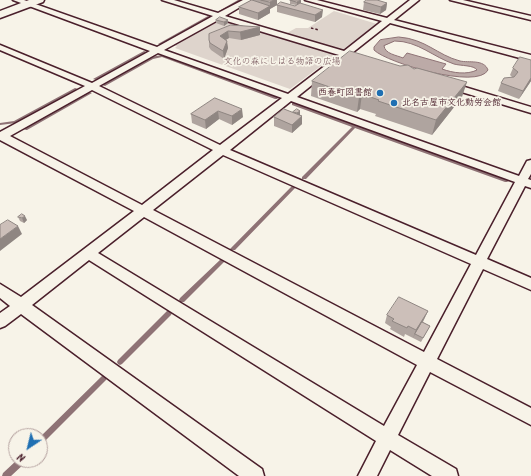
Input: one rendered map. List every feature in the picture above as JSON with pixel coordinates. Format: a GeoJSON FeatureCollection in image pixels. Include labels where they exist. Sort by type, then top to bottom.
{"type":"FeatureCollection","features":[{"type":"Feature","properties":{"kind":"street"},"geometry":{"type":"LineString","coordinates":[[17,0],[34,2],[157,50],[288,98],[526,182]]}},
{"type":"Feature","properties":{"kind":"street"},"geometry":{"type":"LineString","coordinates":[[166,0],[360,58]]}},
{"type":"Feature","properties":{"kind":"street"},"geometry":{"type":"LineString","coordinates":[[1,136],[248,0]]}},
{"type":"Feature","properties":{"kind":"street"},"geometry":{"type":"LineString","coordinates":[[309,0],[531,58]]}},
{"type":"Feature","properties":{"kind":"street"},"geometry":{"type":"LineString","coordinates":[[0,322],[415,0]]}},
{"type":"Feature","properties":{"kind":"street"},"geometry":{"type":"LineString","coordinates":[[454,0],[531,18]]}},
{"type":"Feature","properties":{"kind":"street"},"geometry":{"type":"LineString","coordinates":[[0,15],[34,2]]}},
{"type":"Feature","properties":{"kind":"street"},"geometry":{"type":"LineString","coordinates":[[0,46],[92,86],[221,150],[531,284]]}},
{"type":"Feature","properties":{"kind":"street"},"geometry":{"type":"LineString","coordinates":[[441,82],[531,110]]}},
{"type":"Feature","properties":{"kind":"street"},"geometry":{"type":"LineString","coordinates":[[1,136],[531,417]]}},
{"type":"Feature","properties":{"kind":"street"},"geometry":{"type":"LineString","coordinates":[[367,476],[480,262],[526,182],[531,163]]}},
{"type":"Feature","properties":{"kind":"street"},"geometry":{"type":"LineString","coordinates":[[88,253],[449,476]]}},
{"type":"Feature","properties":{"kind":"street"},"geometry":{"type":"LineString","coordinates":[[0,290],[255,476]]}},
{"type":"Feature","properties":{"kind":"path"},"geometry":{"type":"LineString","coordinates":[[311,28],[319,30]]}},
{"type":"Feature","properties":{"kind":"green space","name":"文化の森にしはる物語の広場"},"geometry":{"type":"Polygon","coordinates":[[[334,11],[377,24],[290,89],[175,48],[177,46],[173,45],[218,20],[223,20],[290,40],[296,36],[287,33],[296,28],[308,28],[334,11]]]}},
{"type":"Feature","properties":{"kind":"shaded area"},"geometry":{"type":"Polygon","coordinates":[[[399,37],[408,38],[460,61],[483,64],[488,70],[481,75],[468,77],[451,76],[413,67],[382,55],[374,50],[374,47],[380,40],[399,37]],[[395,41],[384,46],[386,51],[389,53],[403,58],[407,53],[446,64],[442,69],[451,72],[464,73],[477,70],[470,66],[454,64],[446,61],[418,46],[395,41]]]}},
{"type":"Feature","properties":{"kind":"building"},"geometry":{"type":"Polygon","coordinates":[[[252,0],[270,6],[258,13],[239,7],[252,0]]]}},
{"type":"Feature","properties":{"kind":"building"},"geometry":{"type":"Polygon","coordinates":[[[261,0],[274,0],[270,2],[261,0]]]}},
{"type":"Feature","properties":{"kind":"building"},"geometry":{"type":"Polygon","coordinates":[[[290,0],[301,0],[297,2],[290,0]]]}},
{"type":"Feature","properties":{"kind":"building"},"geometry":{"type":"Polygon","coordinates":[[[367,0],[377,0],[387,3],[381,7],[364,2],[367,0]]]}},
{"type":"Feature","properties":{"kind":"building"},"geometry":{"type":"Polygon","coordinates":[[[281,2],[295,6],[300,3],[323,10],[315,15],[277,5],[281,2]]]}},
{"type":"Feature","properties":{"kind":"building"},"geometry":{"type":"Polygon","coordinates":[[[220,17],[228,20],[224,22],[216,20],[220,17]]]}},
{"type":"Feature","properties":{"kind":"building"},"geometry":{"type":"Polygon","coordinates":[[[231,25],[260,27],[240,32],[228,31],[220,36],[227,41],[223,51],[210,43],[209,34],[231,25]]]}},
{"type":"Feature","properties":{"kind":"building"},"geometry":{"type":"Polygon","coordinates":[[[350,51],[400,66],[408,65],[414,69],[417,68],[467,82],[436,120],[378,101],[379,100],[362,94],[359,97],[312,81],[350,51]]]}},
{"type":"Feature","properties":{"kind":"building"},"geometry":{"type":"Polygon","coordinates":[[[520,57],[531,60],[531,78],[523,91],[501,83],[504,78],[514,77],[518,72],[513,68],[520,57]]]}},
{"type":"Feature","properties":{"kind":"building"},"geometry":{"type":"Polygon","coordinates":[[[215,98],[242,109],[232,116],[218,111],[205,120],[191,114],[215,98]]]}},
{"type":"Feature","properties":{"kind":"building"},"geometry":{"type":"Polygon","coordinates":[[[284,109],[302,116],[292,125],[274,117],[284,109]]]}},
{"type":"Feature","properties":{"kind":"building"},"geometry":{"type":"Polygon","coordinates":[[[297,109],[300,111],[297,113],[293,112],[297,109]]]}},
{"type":"Feature","properties":{"kind":"building"},"geometry":{"type":"Polygon","coordinates":[[[22,214],[25,216],[22,218],[18,217],[22,214]]]}},
{"type":"Feature","properties":{"kind":"building"},"geometry":{"type":"Polygon","coordinates":[[[8,220],[18,226],[0,239],[0,225],[8,220]]]}},
{"type":"Feature","properties":{"kind":"building"},"geometry":{"type":"Polygon","coordinates":[[[399,297],[428,311],[416,330],[408,326],[407,328],[392,321],[394,319],[387,315],[399,297]]]}},
{"type":"Feature","properties":{"kind":"building"},"geometry":{"type":"Polygon","coordinates":[[[422,322],[430,326],[423,338],[415,334],[422,322]]]}},
{"type":"Feature","properties":{"kind":"waterway"},"geometry":{"type":"LineString","coordinates":[[220,11],[240,0]]}},
{"type":"Feature","properties":{"kind":"waterway"},"geometry":{"type":"LineString","coordinates":[[160,44],[209,17]]}},
{"type":"Feature","properties":{"kind":"waterway"},"geometry":{"type":"LineString","coordinates":[[95,79],[145,52]]}},
{"type":"Feature","properties":{"kind":"waterway"},"geometry":{"type":"LineString","coordinates":[[104,85],[152,58],[162,56],[276,98]]}},
{"type":"Feature","properties":{"kind":"waterway"},"geometry":{"type":"LineString","coordinates":[[0,124],[15,122],[76,89]]}},
{"type":"Feature","properties":{"kind":"waterway"},"geometry":{"type":"LineString","coordinates":[[26,129],[90,93]]}},
{"type":"Feature","properties":{"kind":"waterway"},"geometry":{"type":"LineString","coordinates":[[293,104],[355,126]]}},
{"type":"Feature","properties":{"kind":"waterway"},"geometry":{"type":"LineString","coordinates":[[304,178],[355,126]]}},
{"type":"Feature","properties":{"kind":"waterway"},"geometry":{"type":"LineString","coordinates":[[355,126],[507,181]]}},
{"type":"Feature","properties":{"kind":"waterway"},"geometry":{"type":"LineString","coordinates":[[233,249],[294,187]]}},
{"type":"Feature","properties":{"kind":"waterway"},"geometry":{"type":"LineString","coordinates":[[182,300],[223,260]]}},
{"type":"Feature","properties":{"kind":"waterway"},"geometry":{"type":"LineString","coordinates":[[120,362],[169,313]]}},
{"type":"Feature","properties":{"kind":"waterway"},"geometry":{"type":"LineString","coordinates":[[48,434],[104,378]]}},
{"type":"Feature","properties":{"kind":"waterway"},"geometry":{"type":"LineString","coordinates":[[6,476],[14,468]]}},
{"type":"Feature","properties":{"kind":"place","name":"西春町図書館"},"geometry":{"type":"Point","coordinates":[380,93]}},
{"type":"Feature","properties":{"kind":"place","name":"北名古屋市文化勤労会館"},"geometry":{"type":"Point","coordinates":[394,103]}}]}
